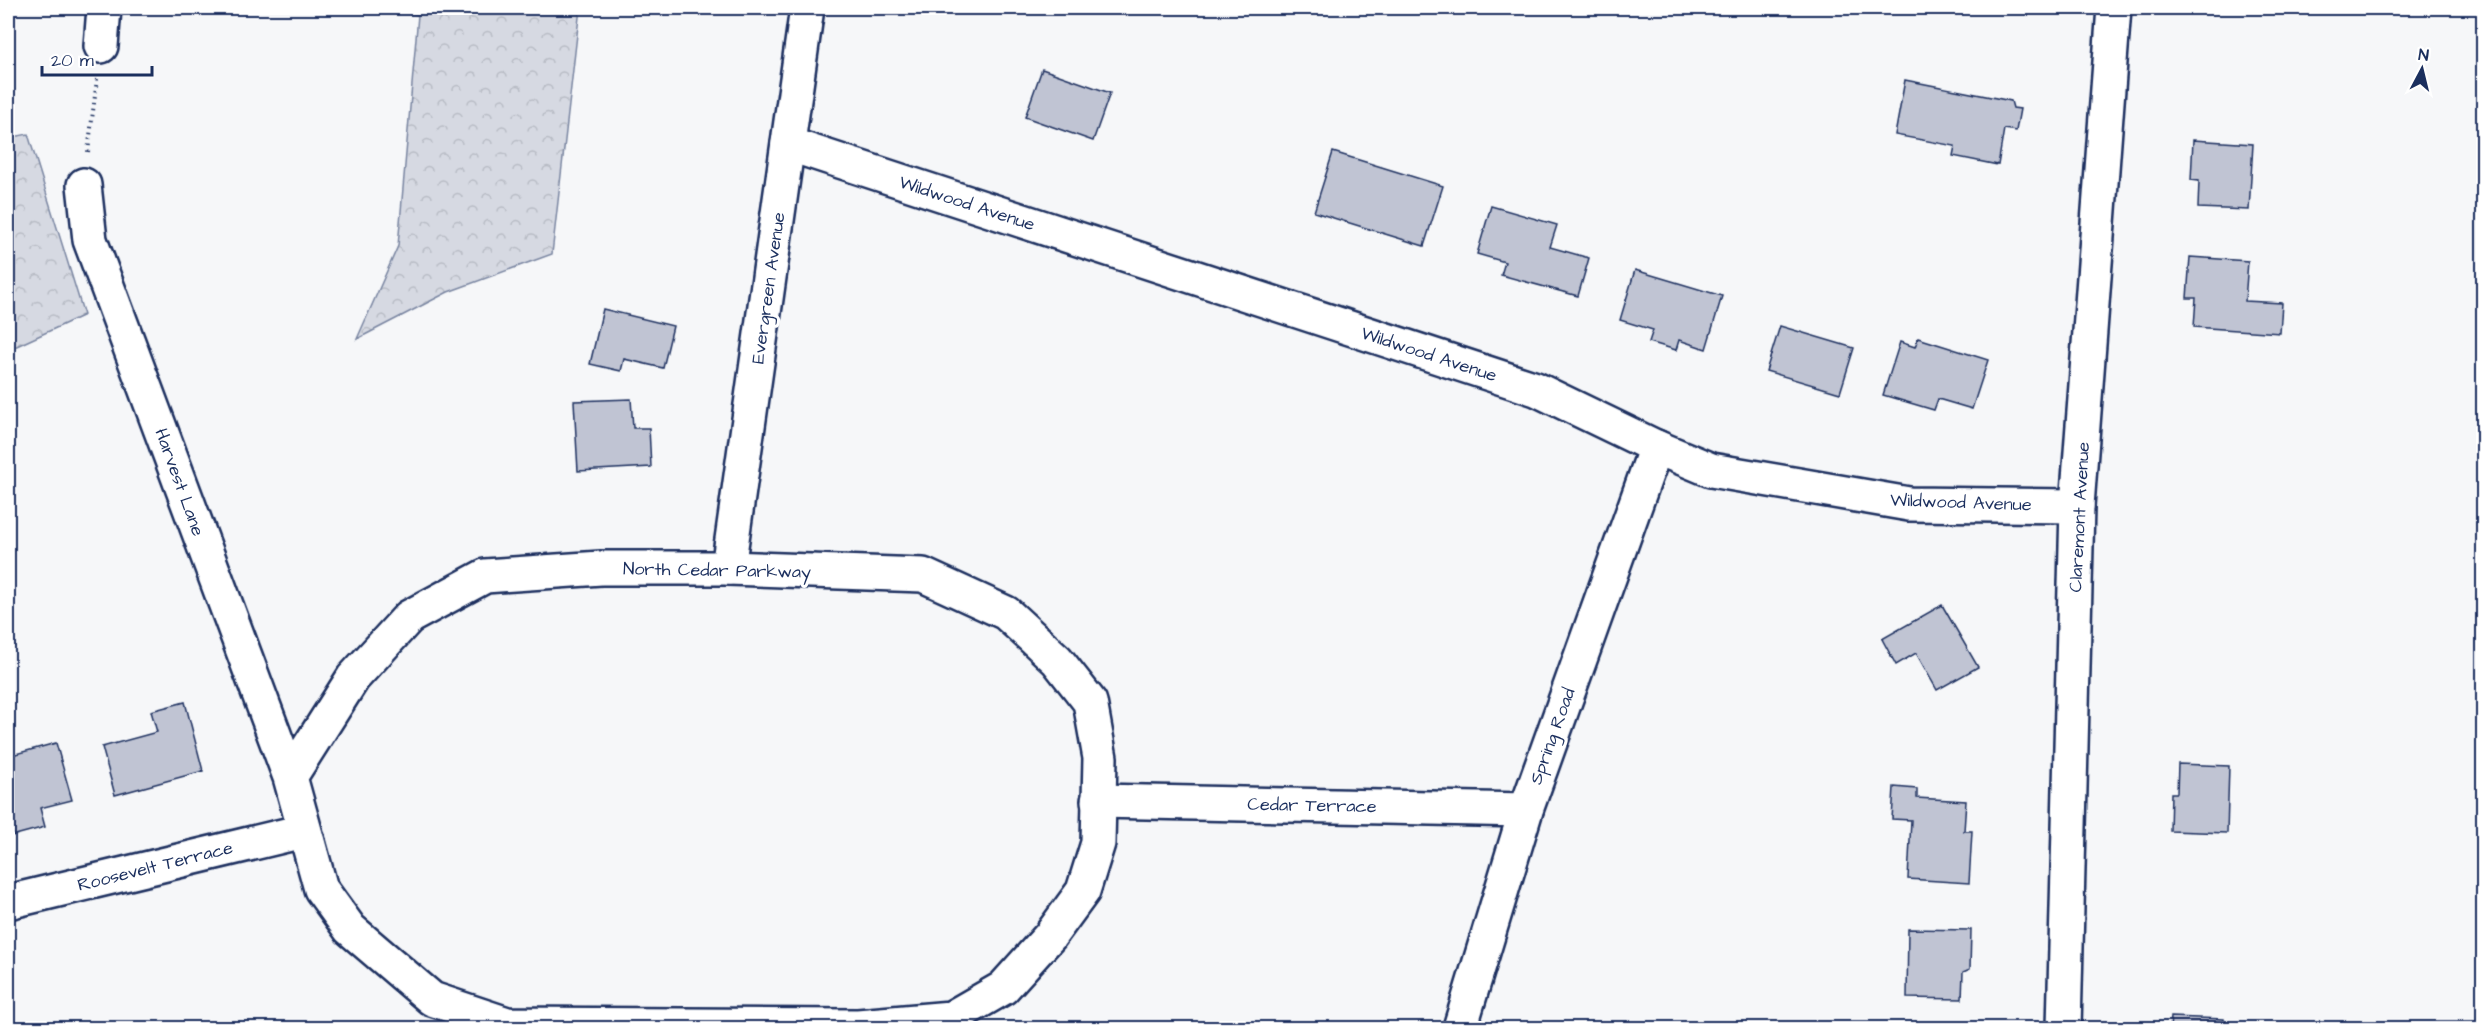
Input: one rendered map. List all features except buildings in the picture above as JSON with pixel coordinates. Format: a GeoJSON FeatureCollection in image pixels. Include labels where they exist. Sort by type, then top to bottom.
{"type":"FeatureCollection","features":[{"type":"Feature","properties":{"kind":"street"},"geometry":{"type":"LineString","coordinates":[[101,46],[104,8]]}},
{"type":"Feature","properties":{"kind":"street","name":"Evergreen Avenue"},"geometry":{"type":"LineString","coordinates":[[728,568],[807,8]]}},
{"type":"Feature","properties":{"kind":"street","name":"Claremont Avenue"},"geometry":{"type":"LineString","coordinates":[[2064,1029],[2078,506],[2114,8]]}},
{"type":"Feature","properties":{"kind":"street","name":"Wildwood Avenue"},"geometry":{"type":"LineString","coordinates":[[788,144],[1536,389],[1656,447],[1711,470],[1909,504],[2078,506]]}},
{"type":"Feature","properties":{"kind":"street","name":"Harvest Lane"},"geometry":{"type":"LineString","coordinates":[[84,185],[90,240],[290,777],[303,831]]}},
{"type":"Feature","properties":{"kind":"street","name":"Spring Road"},"geometry":{"type":"LineString","coordinates":[[1460,1029],[1526,810],[1656,447]]}},
{"type":"Feature","properties":{"kind":"street","name":"North Cedar Parkway"},"geometry":{"type":"LineString","coordinates":[[290,777],[319,735],[353,678],[408,617],[485,576],[601,568],[728,568],[922,575],[1006,613],[1057,660],[1090,702],[1100,758],[1098,843],[1083,891],[1050,936],[1003,988],[951,1018],[858,1026],[507,1024],[432,999],[350,929],[321,889],[303,831]]}},
{"type":"Feature","properties":{"kind":"street","name":"Cedar Terrace"},"geometry":{"type":"LineString","coordinates":[[1098,801],[1526,810]]}},
{"type":"Feature","properties":{"kind":"street","name":"Roosevelt Terrace"},"geometry":{"type":"LineString","coordinates":[[8,902],[303,831]]}},
{"type":"Feature","properties":{"kind":"path"},"geometry":{"type":"LineString","coordinates":[[84,185],[101,46]]}},
{"type":"Feature","properties":{"kind":"green space"},"geometry":{"type":"Polygon","coordinates":[[[379,8],[580,8],[552,254],[448,292],[357,339],[398,246],[418,15],[379,8]]]}},
{"type":"Feature","properties":{"kind":"green space"},"geometry":{"type":"Polygon","coordinates":[[[28,134],[84,315],[8,350],[8,138],[28,134]]]}}]}
